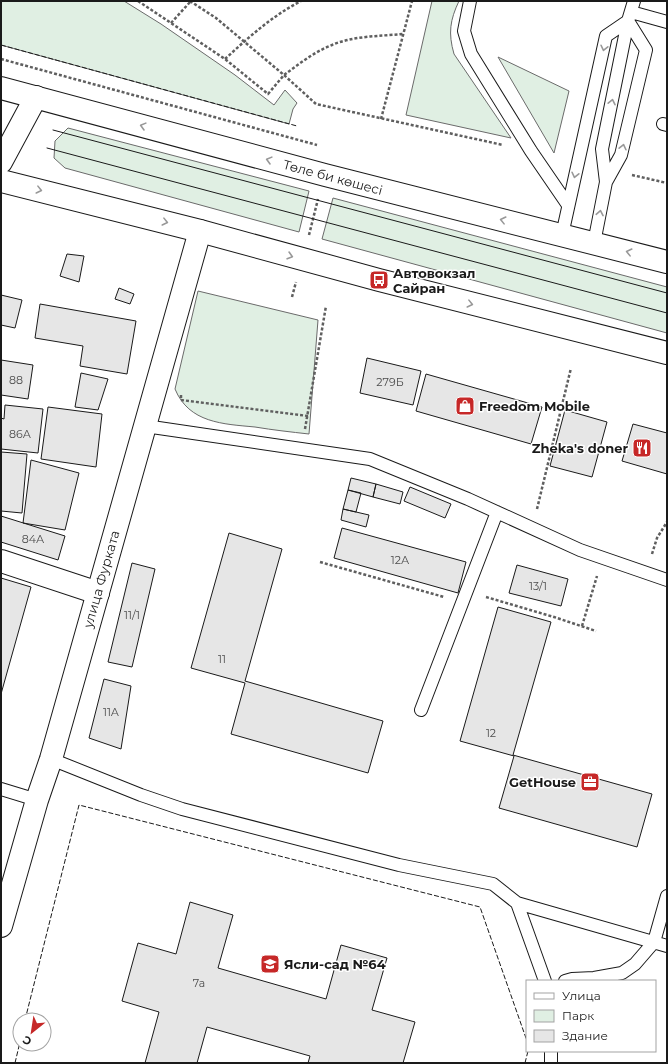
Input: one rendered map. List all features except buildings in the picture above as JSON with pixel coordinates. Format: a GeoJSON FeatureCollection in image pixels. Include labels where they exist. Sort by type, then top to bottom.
{"type":"FeatureCollection","features":[{"type":"Feature","properties":{"kind":"main road","name":"Төле би көшесі"},"geometry":{"type":"LineString","coordinates":[[1,88],[325,175],[667,262]]}},
{"type":"Feature","properties":{"kind":"main road"},"geometry":{"type":"LineString","coordinates":[[1,162],[36,97]]}},
{"type":"Feature","properties":{"kind":"main road"},"geometry":{"type":"LineString","coordinates":[[1,181],[200,231],[379,280],[667,353]]}},
{"type":"Feature","properties":{"kind":"main road","name":"улица Фурката"},"geometry":{"type":"LineString","coordinates":[[1,926],[51,759],[200,231]]}},
{"type":"Feature","properties":{"kind":"main road"},"geometry":{"type":"LineString","coordinates":[[1,561],[98,593]]}},
{"type":"Feature","properties":{"kind":"lane"},"geometry":{"type":"LineString","coordinates":[[470,1],[464,31],[471,54],[531,151],[568,205]]}},
{"type":"Feature","properties":{"kind":"lane"},"geometry":{"type":"LineString","coordinates":[[631,11],[667,22]]}},
{"type":"Feature","properties":{"kind":"lane"},"geometry":{"type":"LineString","coordinates":[[606,182],[622,154],[646,50],[631,11]]}},
{"type":"Feature","properties":{"kind":"lane"},"geometry":{"type":"LineString","coordinates":[[594,243],[606,182],[602,149],[631,11]]}},
{"type":"Feature","properties":{"kind":"lane"},"geometry":{"type":"LineString","coordinates":[[562,235],[606,36],[631,11]]}},
{"type":"Feature","properties":{"kind":"lane"},"geometry":{"type":"LineString","coordinates":[[144,426],[370,459],[496,512],[580,550],[667,580]]}},
{"type":"Feature","properties":{"kind":"lane"},"geometry":{"type":"LineString","coordinates":[[421,710],[496,512]]}},
{"type":"Feature","properties":{"kind":"lane"},"geometry":{"type":"LineString","coordinates":[[51,759],[141,795],[182,809],[400,865],[493,884],[516,903],[667,946]]}},
{"type":"Feature","properties":{"kind":"lane"},"geometry":{"type":"LineString","coordinates":[[1,789],[38,800]]}},
{"type":"Feature","properties":{"kind":"lane"},"geometry":{"type":"LineString","coordinates":[[568,980],[594,978],[622,973],[635,964],[654,942],[667,896]]}},
{"type":"Feature","properties":{"kind":"lane"},"geometry":{"type":"LineString","coordinates":[[516,903],[545,980]]}},
{"type":"Feature","properties":{"kind":"lane"},"geometry":{"type":"LineString","coordinates":[[551,1052],[551,1063]]}},
{"type":"Feature","properties":{"kind":"path"},"geometry":{"type":"LineString","coordinates":[[138,1],[225,59],[268,94],[284,75],[307,57],[332,44],[366,37],[403,34]]}},
{"type":"Feature","properties":{"kind":"path"},"geometry":{"type":"LineString","coordinates":[[172,23],[191,1],[216,18],[316,104],[531,151]]}},
{"type":"Feature","properties":{"kind":"path"},"geometry":{"type":"LineString","coordinates":[[225,59],[258,29],[283,10],[301,1]]}},
{"type":"Feature","properties":{"kind":"path"},"geometry":{"type":"LineString","coordinates":[[381,119],[412,1]]}},
{"type":"Feature","properties":{"kind":"path"},"geometry":{"type":"LineString","coordinates":[[302,449],[326,306]]}},
{"type":"Feature","properties":{"kind":"path"},"geometry":{"type":"LineString","coordinates":[[532,529],[571,368]]}},
{"type":"Feature","properties":{"kind":"path"},"geometry":{"type":"LineString","coordinates":[[182,393],[181,400],[308,416]]}},
{"type":"Feature","properties":{"kind":"path"},"geometry":{"type":"LineString","coordinates":[[646,573],[657,538],[667,522]]}},
{"type":"Feature","properties":{"kind":"path"},"geometry":{"type":"LineString","coordinates":[[582,626],[602,558]]}},
{"type":"Feature","properties":{"kind":"green space"},"geometry":{"type":"Polygon","coordinates":[[[1,1],[124,1],[161,24],[235,75],[274,105],[285,90],[297,103],[293,109],[289,124],[1,45],[1,1]]]}},
{"type":"Feature","properties":{"kind":"green space"},"geometry":{"type":"Polygon","coordinates":[[[432,1],[459,1],[451,27],[451,40],[454,54],[511,138],[406,115],[432,1]]]}},
{"type":"Feature","properties":{"kind":"green space"},"geometry":{"type":"Polygon","coordinates":[[[498,57],[569,91],[554,153],[498,57]]]}},
{"type":"Feature","properties":{"kind":"green space"},"geometry":{"type":"Polygon","coordinates":[[[68,128],[309,191],[299,232],[65,168],[54,158],[55,141],[68,128]]]}},
{"type":"Feature","properties":{"kind":"green space"},"geometry":{"type":"Polygon","coordinates":[[[333,198],[667,287],[667,333],[322,239],[333,198]]]}},
{"type":"Feature","properties":{"kind":"green space"},"geometry":{"type":"Polygon","coordinates":[[[198,291],[318,320],[309,434],[219,423],[198,415],[189,409],[181,400],[175,389],[198,291]]]}},
{"type":"Feature","properties":{"kind":"tram line"},"geometry":{"type":"LineString","coordinates":[[53,130],[667,293]]}},
{"type":"Feature","properties":{"kind":"tram line"},"geometry":{"type":"LineString","coordinates":[[47,148],[667,313]]}},
{"type":"Feature","properties":{"kind":"fence"},"geometry":{"type":"LineString","coordinates":[[1,45],[297,126]]}},
{"type":"Feature","properties":{"kind":"fence"},"geometry":{"type":"LineString","coordinates":[[27,1012],[79,805],[480,907],[526,1038]]}},
{"type":"Feature","properties":{"kind":"fence"},"geometry":{"type":"LineString","coordinates":[[15,1063],[18,1052]]}},
{"type":"Feature","properties":{"kind":"fence"},"geometry":{"type":"LineString","coordinates":[[525,1063],[528,1052]]}},
{"type":"Feature","properties":{"kind":"place","name":"Автовокзал Сайран"},"geometry":{"type":"Point","coordinates":[379,280]}},
{"type":"Feature","properties":{"kind":"place","name":"Freedom Mobile"},"geometry":{"type":"Point","coordinates":[465,406]}},
{"type":"Feature","properties":{"kind":"place","name":"Zheka's doner"},"geometry":{"type":"Point","coordinates":[642,448]}},
{"type":"Feature","properties":{"kind":"place","name":"GetHouse"},"geometry":{"type":"Point","coordinates":[590,782]}},
{"type":"Feature","properties":{"kind":"place","name":"Ясли-сад №64"},"geometry":{"type":"Point","coordinates":[270,964]}}]}
